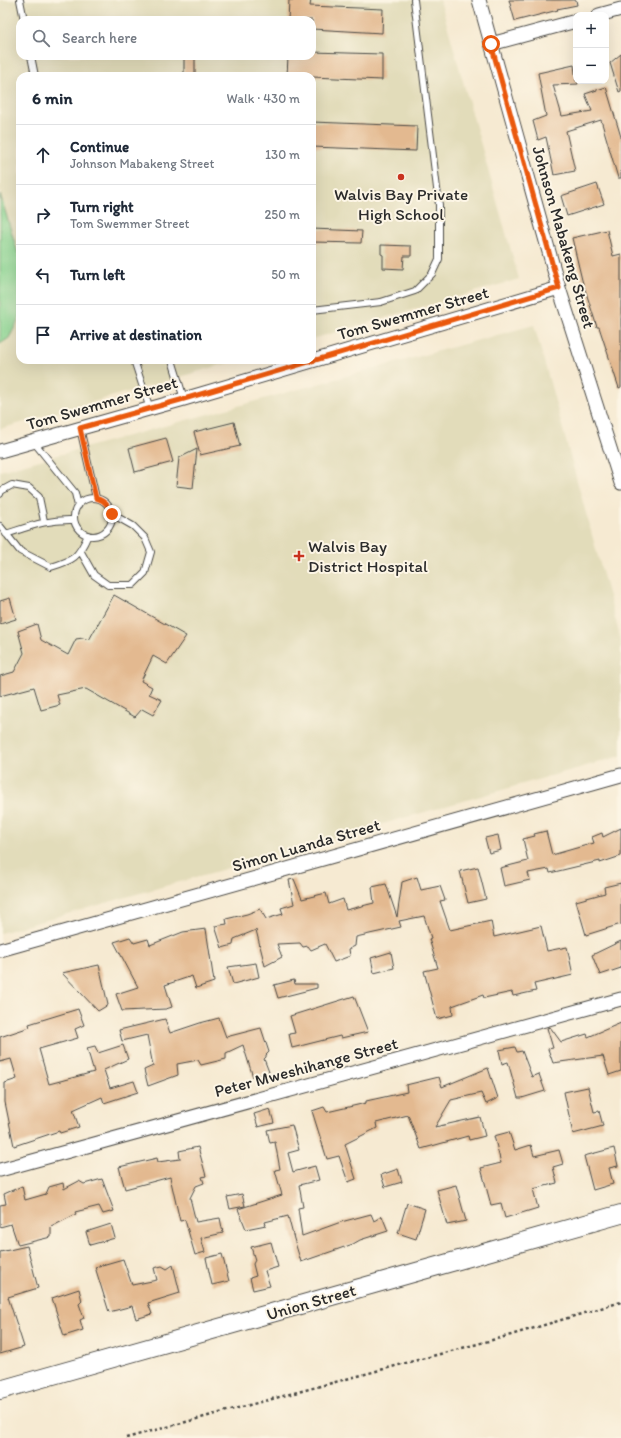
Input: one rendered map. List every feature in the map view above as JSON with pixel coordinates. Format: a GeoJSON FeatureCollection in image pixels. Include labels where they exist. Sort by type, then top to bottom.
{"type":"FeatureCollection","features":[{"type":"Feature","properties":{"kind":"main road","name":"Union Street"},"geometry":{"type":"LineString","coordinates":[[0,1390],[621,1214]]}},
{"type":"Feature","properties":{"kind":"street","name":"Johnson Mabakeng Street"},"geometry":{"type":"LineString","coordinates":[[479,0],[559,288],[621,482]]}},
{"type":"Feature","properties":{"kind":"street"},"geometry":{"type":"LineString","coordinates":[[609,12],[621,9]]}},
{"type":"Feature","properties":{"kind":"street"},"geometry":{"type":"LineString","coordinates":[[491,44],[573,22]]}},
{"type":"Feature","properties":{"kind":"street","name":"Tom Swemmer Street"},"geometry":{"type":"LineString","coordinates":[[316,360],[559,288]]}},
{"type":"Feature","properties":{"kind":"street","name":"Tom Swemmer Street"},"geometry":{"type":"LineString","coordinates":[[0,450],[150,409],[302,364]]}},
{"type":"Feature","properties":{"kind":"street","name":"Simon Luanda Street"},"geometry":{"type":"LineString","coordinates":[[0,950],[621,775]]}},
{"type":"Feature","properties":{"kind":"street","name":"Peter Mweshihange Street"},"geometry":{"type":"LineString","coordinates":[[0,1170],[621,999]]}},
{"type":"Feature","properties":{"kind":"lane"},"geometry":{"type":"LineString","coordinates":[[20,0],[23,16]]}},
{"type":"Feature","properties":{"kind":"lane"},"geometry":{"type":"LineString","coordinates":[[316,310],[381,302],[415,291],[432,274],[439,259],[439,205],[414,0]]}},
{"type":"Feature","properties":{"kind":"lane"},"geometry":{"type":"LineString","coordinates":[[32,60],[33,72]]}},
{"type":"Feature","properties":{"kind":"lane"},"geometry":{"type":"LineString","coordinates":[[135,364],[150,409]]}},
{"type":"Feature","properties":{"kind":"lane"},"geometry":{"type":"LineString","coordinates":[[173,364],[184,399]]}},
{"type":"Feature","properties":{"kind":"lane"},"geometry":{"type":"LineString","coordinates":[[80,428],[96,498]]}},
{"type":"Feature","properties":{"kind":"lane"},"geometry":{"type":"LineString","coordinates":[[33,441],[75,493],[78,506]]}},
{"type":"Feature","properties":{"kind":"lane"},"geometry":{"type":"LineString","coordinates":[[0,494],[1,491],[12,485],[29,488],[39,498],[44,522]]}},
{"type":"Feature","properties":{"kind":"lane"},"geometry":{"type":"LineString","coordinates":[[96,498],[109,506],[112,514],[111,523],[106,531],[98,535],[88,535],[82,532],[77,527],[74,520],[74,512],[78,506],[86,499],[96,498]]}},
{"type":"Feature","properties":{"kind":"lane"},"geometry":{"type":"LineString","coordinates":[[81,552],[94,575],[108,585],[133,585],[145,573],[151,552],[145,538],[133,526],[112,514]]}},
{"type":"Feature","properties":{"kind":"lane"},"geometry":{"type":"LineString","coordinates":[[6,534],[44,522],[60,519],[74,520]]}},
{"type":"Feature","properties":{"kind":"lane"},"geometry":{"type":"LineString","coordinates":[[0,526],[20,551],[51,567],[68,562],[81,552],[88,535]]}},
{"type":"Feature","properties":{"kind":"path"},"geometry":{"type":"LineString","coordinates":[[126,1438],[511,1335],[621,1302]]}},
{"type":"Feature","properties":{"kind":"shaded area","name":"Walvis Bay Private High School"},"geometry":{"type":"Polygon","coordinates":[[[0,0],[440,0],[519,279],[316,338],[316,72],[16,72],[16,364],[224,364],[0,429],[0,0]]]}},
{"type":"Feature","properties":{"kind":"shaded area","name":"Walvis Bay District Hospital"},"geometry":{"type":"Polygon","coordinates":[[[534,325],[621,640],[621,756],[0,933],[0,471],[534,325]]]}},
{"type":"Feature","properties":{"kind":"green space"},"geometry":{"type":"Polygon","coordinates":[[[0,194],[16,247],[16,325],[9,338],[0,344],[0,194]]]}},
{"type":"Feature","properties":{"kind":"building"},"geometry":{"type":"Polygon","coordinates":[[[289,0],[311,0],[310,6],[383,9],[382,33],[316,29],[316,16],[288,16],[289,0]]]}},
{"type":"Feature","properties":{"kind":"building"},"geometry":{"type":"Polygon","coordinates":[[[509,0],[576,0],[577,5],[515,21],[509,0]]]}},
{"type":"Feature","properties":{"kind":"building"},"geometry":{"type":"Polygon","coordinates":[[[316,52],[382,54],[382,80],[316,77],[316,72],[287,72],[288,60],[316,60],[316,52]]]}},
{"type":"Feature","properties":{"kind":"building"},"geometry":{"type":"Polygon","coordinates":[[[621,54],[621,91],[619,92],[610,63],[621,54]]]}},
{"type":"Feature","properties":{"kind":"building"},"geometry":{"type":"Polygon","coordinates":[[[184,60],[195,60],[195,72],[184,72],[184,60]]]}},
{"type":"Feature","properties":{"kind":"building"},"geometry":{"type":"Polygon","coordinates":[[[573,65],[573,84],[578,84],[553,85],[562,116],[592,111],[585,94],[606,87],[621,137],[621,178],[618,178],[601,120],[566,131],[575,171],[554,175],[546,137],[538,140],[533,121],[546,116],[538,73],[573,65]]]}},
{"type":"Feature","properties":{"kind":"building"},"geometry":{"type":"Polygon","coordinates":[[[316,122],[417,126],[416,151],[316,147],[316,122]]]}},
{"type":"Feature","properties":{"kind":"building"},"geometry":{"type":"Polygon","coordinates":[[[597,184],[604,204],[567,216],[561,196],[597,184]]]}},
{"type":"Feature","properties":{"kind":"building"},"geometry":{"type":"Polygon","coordinates":[[[316,229],[362,231],[361,243],[316,242],[316,229]]]}},
{"type":"Feature","properties":{"kind":"building"},"geometry":{"type":"Polygon","coordinates":[[[607,230],[613,256],[621,254],[621,387],[619,388],[582,280],[572,238],[607,230]]]}},
{"type":"Feature","properties":{"kind":"building"},"geometry":{"type":"Polygon","coordinates":[[[381,245],[411,246],[411,256],[404,256],[403,269],[383,268],[381,245]]]}},
{"type":"Feature","properties":{"kind":"building"},"geometry":{"type":"Polygon","coordinates":[[[234,422],[240,446],[200,455],[194,432],[234,422]]]}},
{"type":"Feature","properties":{"kind":"building"},"geometry":{"type":"Polygon","coordinates":[[[166,438],[173,462],[135,472],[129,448],[166,438]]]}},
{"type":"Feature","properties":{"kind":"building"},"geometry":{"type":"Polygon","coordinates":[[[197,449],[193,488],[176,486],[179,458],[197,449]]]}},
{"type":"Feature","properties":{"kind":"building"},"geometry":{"type":"Polygon","coordinates":[[[114,595],[186,636],[167,664],[153,656],[141,681],[152,687],[149,694],[162,700],[153,715],[142,709],[135,717],[86,689],[57,695],[60,705],[41,710],[34,687],[0,696],[0,676],[14,672],[24,653],[18,631],[37,624],[41,640],[68,655],[76,639],[83,638],[89,640],[114,595]]]}},
{"type":"Feature","properties":{"kind":"building"},"geometry":{"type":"Polygon","coordinates":[[[10,598],[16,619],[0,624],[0,601],[10,598]]]}},
{"type":"Feature","properties":{"kind":"building"},"geometry":{"type":"Polygon","coordinates":[[[621,828],[621,856],[600,863],[600,861],[550,873],[549,869],[528,873],[530,880],[504,886],[500,868],[528,861],[523,839],[546,831],[552,855],[594,843],[592,837],[602,833],[603,837],[621,828]]]}},
{"type":"Feature","properties":{"kind":"building"},"geometry":{"type":"Polygon","coordinates":[[[498,835],[501,850],[489,853],[485,838],[498,835]]]}},
{"type":"Feature","properties":{"kind":"building"},"geometry":{"type":"Polygon","coordinates":[[[478,867],[486,899],[468,903],[460,871],[478,867]]]}},
{"type":"Feature","properties":{"kind":"building"},"geometry":{"type":"Polygon","coordinates":[[[417,877],[421,890],[440,886],[445,900],[440,901],[450,930],[491,921],[494,937],[541,926],[547,951],[567,947],[573,975],[534,984],[536,991],[513,996],[512,992],[484,998],[483,995],[452,1006],[453,1015],[437,1019],[424,971],[438,968],[424,916],[399,921],[401,927],[356,937],[355,946],[349,949],[350,956],[334,962],[325,944],[311,950],[308,946],[303,947],[300,943],[277,944],[282,957],[265,966],[256,930],[234,939],[233,945],[222,948],[215,926],[227,924],[226,919],[260,909],[266,919],[283,914],[281,908],[294,904],[289,880],[294,879],[302,899],[326,893],[329,904],[343,899],[346,910],[374,903],[372,887],[386,884],[397,917],[402,882],[417,877]]]}},
{"type":"Feature","properties":{"kind":"building"},"geometry":{"type":"Polygon","coordinates":[[[621,883],[621,924],[586,935],[576,901],[605,893],[604,887],[621,883]]]}},
{"type":"Feature","properties":{"kind":"building"},"geometry":{"type":"Polygon","coordinates":[[[206,929],[214,982],[196,988],[192,976],[165,985],[172,1007],[166,1009],[122,1011],[116,994],[138,987],[114,942],[130,937],[134,943],[148,939],[150,945],[183,932],[206,929]]]}},
{"type":"Feature","properties":{"kind":"building"},"geometry":{"type":"Polygon","coordinates":[[[621,941],[621,968],[600,975],[592,955],[621,941]]]}},
{"type":"Feature","properties":{"kind":"building"},"geometry":{"type":"Polygon","coordinates":[[[391,952],[394,968],[374,973],[371,958],[391,952]]]}},
{"type":"Feature","properties":{"kind":"building"},"geometry":{"type":"Polygon","coordinates":[[[256,963],[259,977],[233,984],[228,967],[256,963]]]}},
{"type":"Feature","properties":{"kind":"building"},"geometry":{"type":"Polygon","coordinates":[[[99,965],[108,1005],[98,1011],[62,973],[99,965]]]}},
{"type":"Feature","properties":{"kind":"building"},"geometry":{"type":"Polygon","coordinates":[[[294,980],[295,984],[317,984],[317,988],[278,998],[274,985],[294,980]]]}},
{"type":"Feature","properties":{"kind":"building"},"geometry":{"type":"Polygon","coordinates":[[[354,996],[368,1032],[341,1038],[340,1036],[292,1048],[289,1034],[295,1033],[290,1016],[354,996]]]}},
{"type":"Feature","properties":{"kind":"building"},"geometry":{"type":"Polygon","coordinates":[[[78,1009],[84,1025],[75,1029],[78,1038],[39,1049],[49,1084],[94,1072],[87,1048],[95,1046],[98,1053],[123,1045],[128,1059],[104,1070],[110,1088],[134,1081],[138,1092],[104,1103],[102,1097],[73,1110],[79,1127],[60,1133],[59,1131],[14,1146],[5,1102],[5,1083],[17,1079],[11,1059],[0,1062],[0,1037],[30,1027],[29,1024],[78,1009]]]}},
{"type":"Feature","properties":{"kind":"building"},"geometry":{"type":"Polygon","coordinates":[[[219,1018],[226,1037],[261,1028],[269,1052],[264,1059],[269,1072],[253,1077],[243,1045],[226,1053],[226,1059],[201,1065],[198,1060],[177,1064],[178,1075],[148,1086],[144,1070],[153,1066],[147,1035],[122,1041],[119,1030],[165,1019],[170,1033],[219,1018]]]}},
{"type":"Feature","properties":{"kind":"building"},"geometry":{"type":"Polygon","coordinates":[[[621,1023],[621,1071],[609,1075],[603,1056],[553,1063],[548,1049],[553,1048],[547,1028],[550,1027],[561,1042],[587,1034],[588,1037],[621,1023]]]}},
{"type":"Feature","properties":{"kind":"building"},"geometry":{"type":"Polygon","coordinates":[[[515,1047],[517,1052],[522,1051],[532,1077],[539,1074],[545,1091],[518,1098],[508,1062],[502,1064],[499,1050],[515,1047]]]}},
{"type":"Feature","properties":{"kind":"building"},"geometry":{"type":"Polygon","coordinates":[[[488,1068],[498,1098],[486,1104],[481,1093],[451,1100],[435,1127],[480,1117],[485,1136],[469,1140],[468,1136],[421,1149],[408,1115],[376,1123],[377,1128],[345,1144],[356,1179],[348,1182],[339,1156],[327,1159],[312,1111],[324,1107],[327,1112],[366,1103],[366,1101],[407,1092],[406,1085],[439,1077],[442,1087],[488,1068]]]}},
{"type":"Feature","properties":{"kind":"building"},"geometry":{"type":"Polygon","coordinates":[[[588,1087],[594,1112],[599,1111],[603,1126],[573,1134],[564,1092],[588,1087]]]}},
{"type":"Feature","properties":{"kind":"building"},"geometry":{"type":"Polygon","coordinates":[[[270,1109],[274,1123],[258,1127],[254,1114],[270,1109]]]}},
{"type":"Feature","properties":{"kind":"building"},"geometry":{"type":"Polygon","coordinates":[[[292,1125],[299,1150],[288,1153],[293,1172],[315,1166],[319,1180],[299,1185],[303,1207],[298,1208],[302,1236],[341,1222],[371,1214],[374,1221],[382,1216],[388,1231],[301,1262],[288,1216],[265,1222],[266,1225],[246,1229],[238,1209],[282,1195],[275,1170],[280,1169],[275,1142],[270,1143],[267,1130],[292,1125]]]}},
{"type":"Feature","properties":{"kind":"building"},"geometry":{"type":"Polygon","coordinates":[[[509,1132],[515,1150],[531,1145],[534,1156],[559,1150],[563,1164],[553,1167],[557,1183],[533,1189],[538,1208],[505,1218],[501,1203],[491,1205],[481,1168],[501,1163],[494,1136],[509,1132]]]}},
{"type":"Feature","properties":{"kind":"building"},"geometry":{"type":"Polygon","coordinates":[[[198,1147],[206,1176],[202,1177],[204,1183],[196,1186],[190,1198],[196,1222],[220,1218],[223,1233],[201,1238],[205,1252],[195,1255],[185,1220],[180,1221],[170,1177],[125,1189],[119,1167],[157,1158],[158,1162],[180,1159],[179,1151],[198,1147]]]}},
{"type":"Feature","properties":{"kind":"building"},"geometry":{"type":"Polygon","coordinates":[[[614,1148],[618,1166],[609,1168],[613,1184],[593,1190],[584,1156],[614,1148]]]}},
{"type":"Feature","properties":{"kind":"building"},"geometry":{"type":"Polygon","coordinates":[[[398,1169],[402,1182],[385,1187],[381,1175],[398,1169]]]}},
{"type":"Feature","properties":{"kind":"building"},"geometry":{"type":"Polygon","coordinates":[[[102,1179],[114,1211],[103,1214],[99,1206],[75,1212],[76,1214],[51,1227],[51,1237],[18,1245],[11,1224],[0,1227],[0,1205],[6,1204],[4,1194],[22,1186],[25,1200],[46,1194],[49,1187],[63,1183],[64,1189],[79,1181],[84,1184],[102,1179]]]}},
{"type":"Feature","properties":{"kind":"building"},"geometry":{"type":"Polygon","coordinates":[[[456,1185],[466,1221],[447,1225],[437,1190],[456,1185]]]}},
{"type":"Feature","properties":{"kind":"building"},"geometry":{"type":"Polygon","coordinates":[[[242,1194],[245,1206],[230,1209],[227,1197],[242,1194]]]}},
{"type":"Feature","properties":{"kind":"building"},"geometry":{"type":"Polygon","coordinates":[[[407,1203],[425,1209],[416,1239],[398,1233],[407,1203]]]}},
{"type":"Feature","properties":{"kind":"building"},"geometry":{"type":"Polygon","coordinates":[[[111,1224],[115,1238],[90,1245],[86,1232],[111,1224]]]}},
{"type":"Feature","properties":{"kind":"building"},"geometry":{"type":"Polygon","coordinates":[[[271,1242],[278,1267],[265,1271],[270,1286],[253,1290],[250,1278],[256,1276],[253,1264],[255,1260],[251,1247],[271,1242]]]}},
{"type":"Feature","properties":{"kind":"building"},"geometry":{"type":"Polygon","coordinates":[[[27,1246],[38,1288],[8,1297],[24,1347],[0,1354],[0,1252],[27,1246]]]}},
{"type":"Feature","properties":{"kind":"building"},"geometry":{"type":"Polygon","coordinates":[[[222,1254],[229,1281],[212,1285],[206,1258],[222,1254]]]}},
{"type":"Feature","properties":{"kind":"building"},"geometry":{"type":"Polygon","coordinates":[[[123,1259],[132,1285],[157,1280],[154,1268],[162,1266],[167,1269],[173,1265],[180,1293],[148,1303],[152,1314],[136,1319],[132,1306],[109,1312],[95,1267],[123,1259]]]}},
{"type":"Feature","properties":{"kind":"building"},"geometry":{"type":"Polygon","coordinates":[[[79,1289],[82,1301],[79,1304],[84,1318],[80,1320],[83,1330],[64,1336],[52,1298],[79,1289]]]}},
{"type":"Feature","properties":{"kind":"place","name":"Walvis Bay Private High School"},"geometry":{"type":"Point","coordinates":[401,177]}},
{"type":"Feature","properties":{"kind":"place","name":"Walvis Bay District Hospital"},"geometry":{"type":"Point","coordinates":[299,556]}},
{"type":"Feature","properties":{"kind":"route"},"geometry":{"type":"LineString","coordinates":[[112,514],[109,506],[96,498],[80,428],[184,399],[559,288],[491,44]]}}]}
